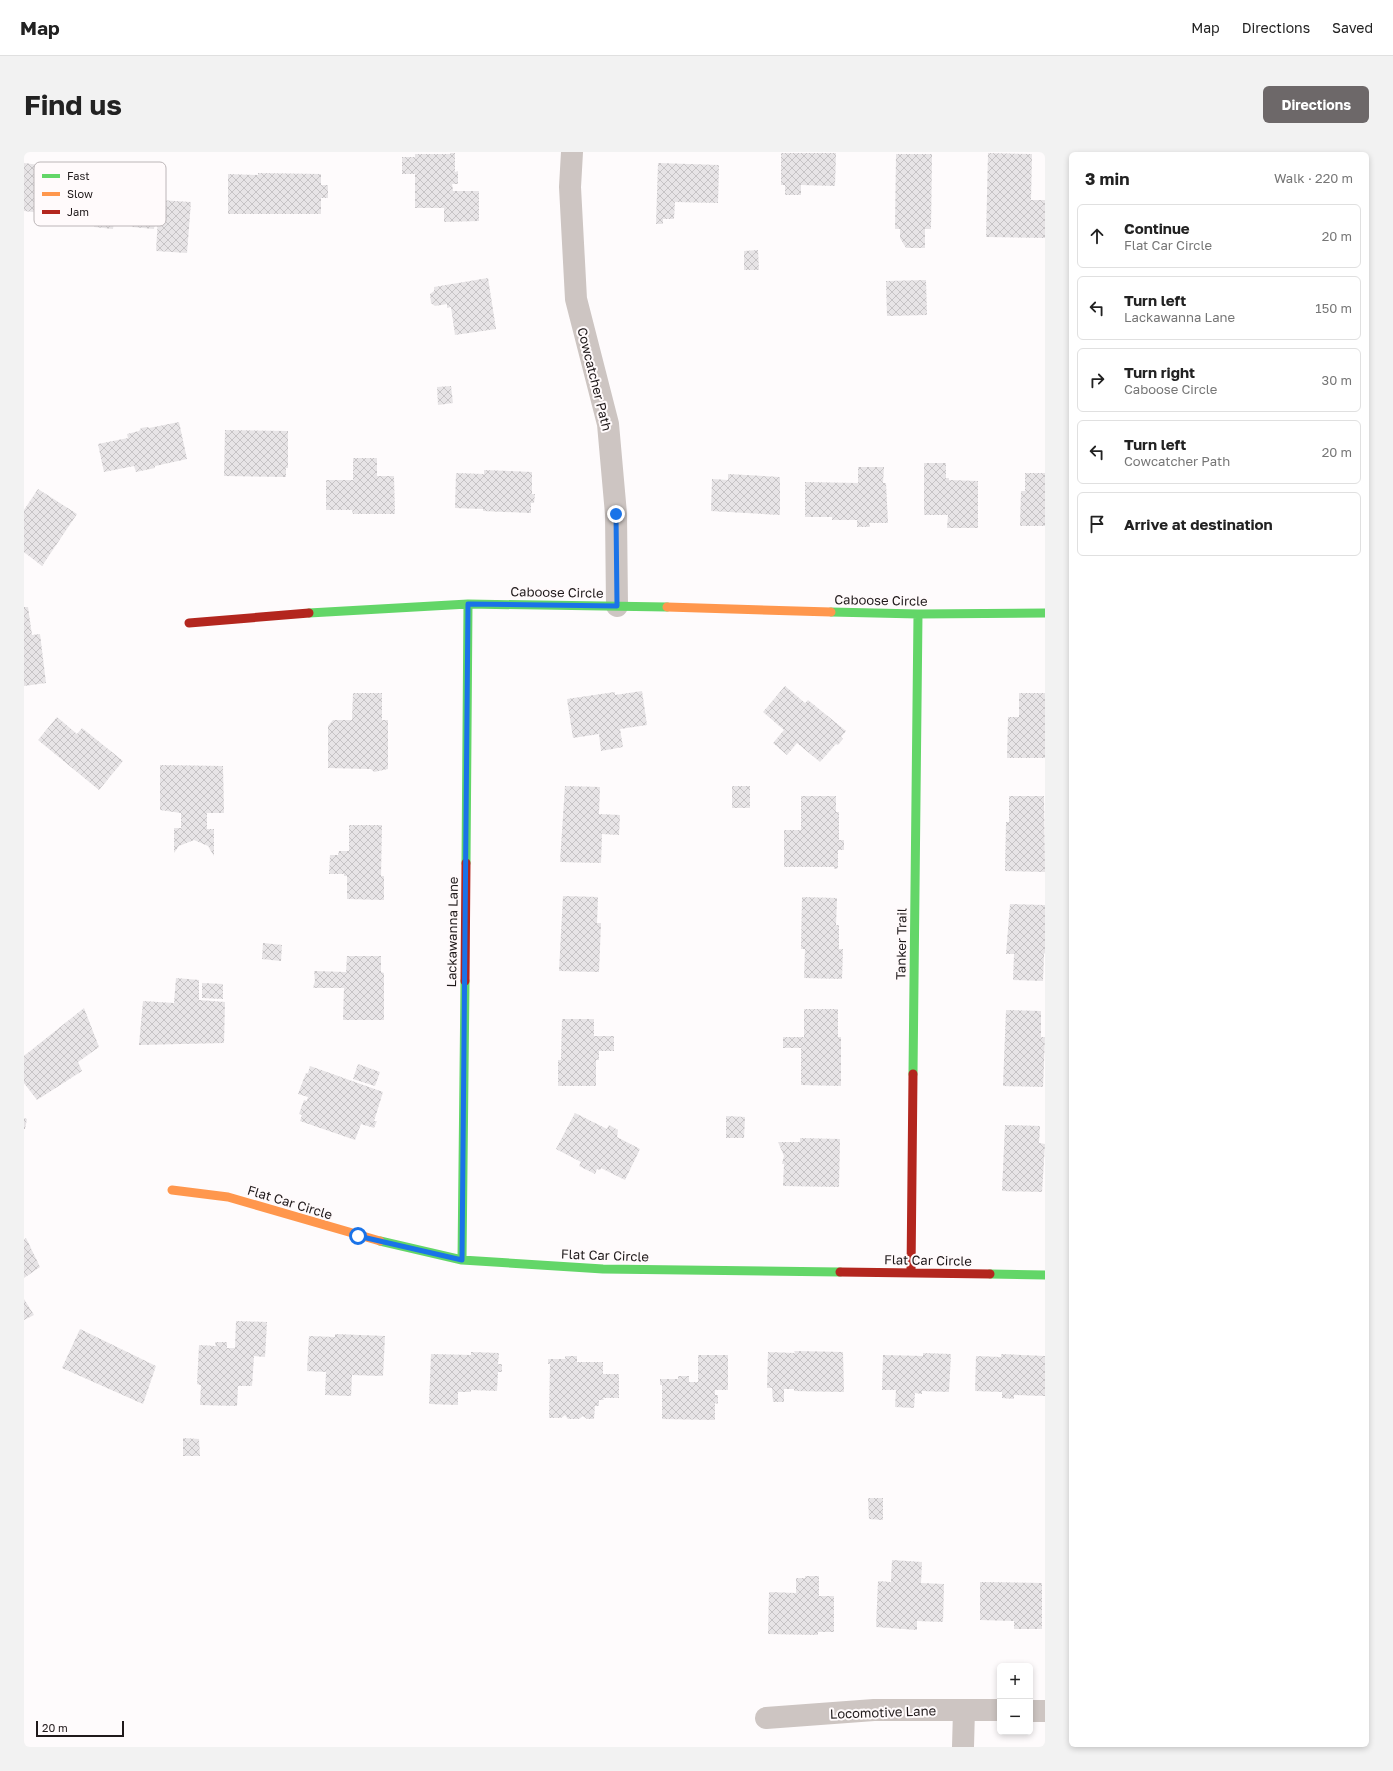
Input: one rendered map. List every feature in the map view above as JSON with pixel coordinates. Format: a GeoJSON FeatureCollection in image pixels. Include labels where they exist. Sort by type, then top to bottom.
{"type":"FeatureCollection","features":[{"type":"Feature","properties":{"kind":"street","name":"Cowcatcher Path"},"geometry":{"type":"LineString","coordinates":[[572,152],[570,187],[576,299],[608,424],[616,514],[617,606]]}},
{"type":"Feature","properties":{"kind":"street","name":"Caboose Circle"},"geometry":{"type":"LineString","coordinates":[[189,623],[343,610],[468,604],[617,606],[918,614],[1045,613]]}},
{"type":"Feature","properties":{"kind":"street","name":"Lackawanna Lane"},"geometry":{"type":"LineString","coordinates":[[462,1260],[468,604]]}},
{"type":"Feature","properties":{"kind":"street","name":"Tanker Trail"},"geometry":{"type":"LineString","coordinates":[[911,1273],[918,614]]}},
{"type":"Feature","properties":{"kind":"street","name":"Flat Car Circle"},"geometry":{"type":"LineString","coordinates":[[172,1190],[228,1197],[358,1236],[462,1260],[603,1269],[1045,1275]]}},
{"type":"Feature","properties":{"kind":"street","name":"Locomotive Lane"},"geometry":{"type":"LineString","coordinates":[[766,1718],[874,1710],[997,1710]]}},
{"type":"Feature","properties":{"kind":"street"},"geometry":{"type":"LineString","coordinates":[[963,1747],[964,1710]]}},
{"type":"Feature","properties":{"kind":"street"},"geometry":{"type":"LineString","coordinates":[[1033,1711],[1045,1711]]}},
{"type":"Feature","properties":{"kind":"building"},"geometry":{"type":"Polygon","coordinates":[[[455,153],[455,172],[458,171],[458,184],[452,184],[453,191],[479,191],[479,221],[444,222],[444,208],[415,208],[415,174],[402,174],[402,157],[415,157],[415,154],[455,153]]]}},
{"type":"Feature","properties":{"kind":"building"},"geometry":{"type":"Polygon","coordinates":[[[781,153],[836,153],[835,186],[801,185],[801,195],[785,195],[785,185],[781,185],[781,153]]]}},
{"type":"Feature","properties":{"kind":"building"},"geometry":{"type":"Polygon","coordinates":[[[988,153],[1032,154],[1031,200],[1045,200],[1045,238],[986,237],[988,153]]]}},
{"type":"Feature","properties":{"kind":"building"},"geometry":{"type":"Polygon","coordinates":[[[896,154],[932,154],[931,229],[925,229],[925,248],[906,248],[900,238],[900,229],[895,229],[896,154]]]}},
{"type":"Feature","properties":{"kind":"building"},"geometry":{"type":"Polygon","coordinates":[[[24,163],[34,164],[34,212],[24,211],[24,163]]]}},
{"type":"Feature","properties":{"kind":"building"},"geometry":{"type":"Polygon","coordinates":[[[658,163],[719,165],[718,203],[675,202],[674,219],[663,219],[663,224],[656,224],[658,163]]]}},
{"type":"Feature","properties":{"kind":"building"},"geometry":{"type":"Polygon","coordinates":[[[258,173],[321,174],[321,185],[328,185],[328,198],[321,198],[321,214],[228,214],[228,174],[258,175],[258,173]]]}},
{"type":"Feature","properties":{"kind":"building"},"geometry":{"type":"Polygon","coordinates":[[[166,200],[191,202],[187,253],[156,251],[157,226],[166,226],[166,200]]]}},
{"type":"Feature","properties":{"kind":"building"},"geometry":{"type":"Polygon","coordinates":[[[94,226],[113,226],[113,229],[94,226]]]}},
{"type":"Feature","properties":{"kind":"building"},"geometry":{"type":"Polygon","coordinates":[[[132,226],[154,226],[154,229],[132,226]]]}},
{"type":"Feature","properties":{"kind":"building"},"geometry":{"type":"Polygon","coordinates":[[[758,250],[759,270],[744,270],[744,251],[758,250]]]}},
{"type":"Feature","properties":{"kind":"building"},"geometry":{"type":"Polygon","coordinates":[[[488,278],[496,329],[455,335],[451,307],[447,308],[447,304],[435,306],[431,303],[430,294],[434,291],[434,287],[488,278]]]}},
{"type":"Feature","properties":{"kind":"building"},"geometry":{"type":"Polygon","coordinates":[[[926,280],[927,315],[887,316],[886,281],[926,280]]]}},
{"type":"Feature","properties":{"kind":"building"},"geometry":{"type":"Polygon","coordinates":[[[451,386],[453,403],[438,405],[437,387],[451,386]]]}},
{"type":"Feature","properties":{"kind":"building"},"geometry":{"type":"Polygon","coordinates":[[[179,422],[187,459],[136,472],[134,466],[104,472],[98,444],[128,438],[127,434],[139,431],[141,428],[149,428],[179,422]]]}},
{"type":"Feature","properties":{"kind":"building"},"geometry":{"type":"Polygon","coordinates":[[[225,430],[288,431],[288,468],[286,468],[286,477],[224,476],[225,430]]]}},
{"type":"Feature","properties":{"kind":"building"},"geometry":{"type":"Polygon","coordinates":[[[353,458],[377,458],[377,476],[394,476],[395,514],[353,514],[352,510],[326,510],[326,480],[353,480],[353,458]]]}},
{"type":"Feature","properties":{"kind":"building"},"geometry":{"type":"Polygon","coordinates":[[[924,463],[946,463],[946,478],[949,478],[949,480],[978,481],[978,528],[947,528],[948,515],[924,515],[924,463]]]}},
{"type":"Feature","properties":{"kind":"building"},"geometry":{"type":"Polygon","coordinates":[[[858,467],[884,467],[883,483],[886,483],[888,523],[869,523],[870,527],[857,527],[857,520],[832,520],[832,517],[805,517],[805,482],[858,483],[858,467]]]}},
{"type":"Feature","properties":{"kind":"building"},"geometry":{"type":"Polygon","coordinates":[[[484,470],[532,472],[532,494],[535,494],[534,503],[531,503],[531,513],[455,508],[456,473],[484,474],[484,470]]]}},
{"type":"Feature","properties":{"kind":"building"},"geometry":{"type":"Polygon","coordinates":[[[1025,473],[1045,473],[1045,526],[1020,526],[1021,491],[1025,491],[1025,473]]]}},
{"type":"Feature","properties":{"kind":"building"},"geometry":{"type":"Polygon","coordinates":[[[728,474],[780,477],[780,515],[711,511],[712,479],[728,480],[728,474]]]}},
{"type":"Feature","properties":{"kind":"building"},"geometry":{"type":"Polygon","coordinates":[[[38,489],[77,514],[42,566],[24,552],[24,510],[38,489]]]}},
{"type":"Feature","properties":{"kind":"building"},"geometry":{"type":"Polygon","coordinates":[[[24,607],[28,607],[32,635],[40,634],[46,683],[24,686],[24,607]]]}},
{"type":"Feature","properties":{"kind":"building"},"geometry":{"type":"Polygon","coordinates":[[[785,686],[805,703],[808,700],[846,731],[841,737],[843,739],[838,745],[836,744],[820,762],[797,743],[787,755],[773,743],[784,730],[763,712],[785,686]]]}},
{"type":"Feature","properties":{"kind":"building"},"geometry":{"type":"Polygon","coordinates":[[[642,691],[647,725],[620,729],[623,747],[601,751],[599,734],[573,738],[567,699],[615,692],[615,695],[642,691]]]}},
{"type":"Feature","properties":{"kind":"building"},"geometry":{"type":"Polygon","coordinates":[[[353,693],[382,693],[382,720],[388,720],[388,769],[374,772],[371,769],[328,768],[328,726],[333,720],[352,720],[353,693]]]}},
{"type":"Feature","properties":{"kind":"building"},"geometry":{"type":"Polygon","coordinates":[[[1019,693],[1045,693],[1045,758],[1007,758],[1008,717],[1019,717],[1019,693]]]}},
{"type":"Feature","properties":{"kind":"building"},"geometry":{"type":"Polygon","coordinates":[[[57,717],[77,734],[82,728],[123,761],[99,790],[38,740],[57,717]]]}},
{"type":"Feature","properties":{"kind":"building"},"geometry":{"type":"Polygon","coordinates":[[[160,765],[223,766],[224,813],[207,813],[207,829],[214,829],[214,856],[208,846],[194,840],[179,846],[174,853],[174,828],[181,828],[181,813],[160,810],[160,765]]]}},
{"type":"Feature","properties":{"kind":"building"},"geometry":{"type":"Polygon","coordinates":[[[565,786],[600,787],[599,814],[620,815],[619,835],[602,834],[601,863],[560,862],[565,786]]]}},
{"type":"Feature","properties":{"kind":"building"},"geometry":{"type":"Polygon","coordinates":[[[732,786],[750,786],[750,808],[732,808],[732,786]]]}},
{"type":"Feature","properties":{"kind":"building"},"geometry":{"type":"Polygon","coordinates":[[[801,796],[836,796],[836,812],[839,812],[839,840],[844,840],[844,850],[838,850],[838,868],[784,867],[784,830],[801,830],[801,796]]]}},
{"type":"Feature","properties":{"kind":"building"},"geometry":{"type":"Polygon","coordinates":[[[1009,796],[1044,796],[1045,872],[1005,871],[1006,822],[1009,822],[1009,796]]]}},
{"type":"Feature","properties":{"kind":"building"},"geometry":{"type":"Polygon","coordinates":[[[349,825],[382,825],[381,876],[384,876],[384,900],[347,899],[347,876],[344,876],[344,874],[329,874],[330,855],[338,855],[339,851],[349,851],[349,825]]]}},
{"type":"Feature","properties":{"kind":"building"},"geometry":{"type":"Polygon","coordinates":[[[563,896],[598,897],[597,923],[601,923],[599,972],[559,971],[563,896]]]}},
{"type":"Feature","properties":{"kind":"building"},"geometry":{"type":"Polygon","coordinates":[[[802,897],[837,898],[836,925],[839,925],[839,949],[843,949],[842,979],[804,978],[805,949],[801,949],[802,897]]]}},
{"type":"Feature","properties":{"kind":"building"},"geometry":{"type":"Polygon","coordinates":[[[1010,904],[1045,905],[1045,953],[1043,981],[1013,980],[1014,954],[1006,954],[1010,904]]]}},
{"type":"Feature","properties":{"kind":"building"},"geometry":{"type":"Polygon","coordinates":[[[263,943],[282,945],[281,961],[262,959],[263,943]]]}},
{"type":"Feature","properties":{"kind":"building"},"geometry":{"type":"Polygon","coordinates":[[[347,956],[381,956],[381,972],[384,973],[384,1020],[343,1020],[344,988],[313,988],[315,981],[314,971],[346,972],[347,956]]]}},
{"type":"Feature","properties":{"kind":"building"},"geometry":{"type":"Polygon","coordinates":[[[176,978],[199,980],[199,1000],[225,1002],[224,1043],[139,1045],[143,1001],[174,1003],[176,978]]]}},
{"type":"Feature","properties":{"kind":"building"},"geometry":{"type":"Polygon","coordinates":[[[202,983],[223,984],[223,999],[202,998],[202,983]]]}},
{"type":"Feature","properties":{"kind":"building"},"geometry":{"type":"Polygon","coordinates":[[[84,1008],[99,1047],[78,1062],[82,1071],[37,1100],[24,1083],[24,1056],[84,1008]]]}},
{"type":"Feature","properties":{"kind":"building"},"geometry":{"type":"Polygon","coordinates":[[[804,1009],[838,1009],[838,1037],[841,1037],[841,1086],[801,1085],[801,1048],[783,1048],[783,1037],[804,1037],[804,1009]]]}},
{"type":"Feature","properties":{"kind":"building"},"geometry":{"type":"Polygon","coordinates":[[[1006,1010],[1041,1011],[1041,1037],[1045,1037],[1043,1087],[1003,1086],[1006,1010]]]}},
{"type":"Feature","properties":{"kind":"building"},"geometry":{"type":"Polygon","coordinates":[[[562,1019],[594,1019],[594,1036],[614,1036],[614,1051],[599,1051],[599,1060],[596,1060],[596,1086],[558,1086],[558,1060],[561,1060],[562,1019]]]}},
{"type":"Feature","properties":{"kind":"building"},"geometry":{"type":"Polygon","coordinates":[[[358,1064],[380,1072],[375,1086],[353,1079],[358,1064]]]}},
{"type":"Feature","properties":{"kind":"building"},"geometry":{"type":"Polygon","coordinates":[[[310,1066],[383,1092],[374,1121],[377,1121],[374,1128],[361,1124],[355,1140],[300,1121],[302,1115],[299,1114],[304,1100],[307,1101],[308,1097],[298,1094],[310,1066]]]}},
{"type":"Feature","properties":{"kind":"building"},"geometry":{"type":"Polygon","coordinates":[[[575,1113],[607,1129],[609,1125],[618,1130],[617,1137],[640,1149],[625,1180],[601,1168],[600,1170],[597,1169],[595,1174],[579,1166],[581,1162],[556,1149],[575,1113]]]}},
{"type":"Feature","properties":{"kind":"building"},"geometry":{"type":"Polygon","coordinates":[[[726,1116],[745,1117],[744,1138],[726,1138],[726,1116]]]}},
{"type":"Feature","properties":{"kind":"building"},"geometry":{"type":"Polygon","coordinates":[[[24,1118],[27,1119],[25,1129],[24,1129],[24,1118]]]}},
{"type":"Feature","properties":{"kind":"building"},"geometry":{"type":"Polygon","coordinates":[[[1005,1125],[1040,1126],[1039,1143],[1045,1144],[1042,1192],[1002,1191],[1005,1125]]]}},
{"type":"Feature","properties":{"kind":"building"},"geometry":{"type":"Polygon","coordinates":[[[800,1138],[840,1139],[839,1187],[783,1186],[784,1164],[782,1164],[784,1156],[778,1142],[800,1142],[800,1138]]]}},
{"type":"Feature","properties":{"kind":"building"},"geometry":{"type":"Polygon","coordinates":[[[26,1238],[40,1267],[24,1278],[24,1240],[26,1238]]]}},
{"type":"Feature","properties":{"kind":"building"},"geometry":{"type":"Polygon","coordinates":[[[24,1299],[34,1315],[24,1320],[24,1299]]]}},
{"type":"Feature","properties":{"kind":"building"},"geometry":{"type":"Polygon","coordinates":[[[236,1321],[267,1322],[265,1357],[254,1356],[252,1386],[238,1386],[237,1406],[200,1405],[201,1385],[197,1384],[199,1345],[216,1346],[215,1342],[227,1342],[227,1348],[235,1348],[236,1321]]]}},
{"type":"Feature","properties":{"kind":"building"},"geometry":{"type":"Polygon","coordinates":[[[80,1329],[156,1366],[143,1404],[62,1368],[80,1329]]]}},
{"type":"Feature","properties":{"kind":"building"},"geometry":{"type":"Polygon","coordinates":[[[335,1334],[385,1336],[383,1376],[352,1375],[351,1396],[325,1395],[326,1372],[307,1371],[309,1336],[335,1337],[335,1334]]]}},
{"type":"Feature","properties":{"kind":"building"},"geometry":{"type":"Polygon","coordinates":[[[794,1351],[843,1352],[844,1392],[794,1391],[794,1389],[784,1389],[784,1402],[773,1402],[772,1388],[767,1388],[768,1352],[795,1353],[794,1351]]]}},
{"type":"Feature","properties":{"kind":"building"},"geometry":{"type":"Polygon","coordinates":[[[471,1352],[499,1353],[498,1364],[502,1364],[502,1372],[498,1372],[497,1391],[471,1390],[471,1392],[458,1392],[458,1405],[429,1404],[431,1354],[471,1355],[471,1352]]]}},
{"type":"Feature","properties":{"kind":"building"},"geometry":{"type":"Polygon","coordinates":[[[923,1353],[951,1354],[949,1392],[922,1391],[922,1394],[915,1393],[914,1408],[895,1407],[896,1390],[882,1390],[883,1355],[923,1356],[923,1353]]]}},
{"type":"Feature","properties":{"kind":"building"},"geometry":{"type":"Polygon","coordinates":[[[1001,1354],[1045,1356],[1045,1396],[1014,1395],[1014,1399],[1002,1398],[1002,1392],[975,1391],[976,1356],[1001,1357],[1001,1354]]]}},
{"type":"Feature","properties":{"kind":"building"},"geometry":{"type":"Polygon","coordinates":[[[698,1355],[728,1355],[728,1390],[715,1390],[715,1395],[718,1395],[718,1404],[715,1403],[715,1420],[662,1419],[662,1385],[660,1385],[660,1379],[678,1379],[678,1376],[689,1376],[689,1382],[698,1382],[698,1355]]]}},
{"type":"Feature","properties":{"kind":"building"},"geometry":{"type":"Polygon","coordinates":[[[565,1356],[577,1356],[577,1362],[603,1362],[603,1374],[619,1374],[619,1398],[603,1398],[604,1400],[599,1400],[599,1406],[595,1406],[594,1419],[587,1419],[583,1416],[579,1419],[568,1419],[565,1415],[561,1418],[549,1418],[550,1364],[548,1364],[548,1359],[565,1359],[565,1356]]]}},
{"type":"Feature","properties":{"kind":"building"},"geometry":{"type":"Polygon","coordinates":[[[183,1438],[199,1439],[200,1456],[183,1456],[183,1438]]]}},
{"type":"Feature","properties":{"kind":"building"},"geometry":{"type":"Polygon","coordinates":[[[868,1498],[883,1498],[883,1520],[869,1519],[868,1498]]]}},
{"type":"Feature","properties":{"kind":"building"},"geometry":{"type":"Polygon","coordinates":[[[892,1560],[922,1562],[921,1583],[944,1584],[943,1622],[917,1621],[917,1630],[876,1627],[878,1581],[891,1582],[892,1560]]]}},
{"type":"Feature","properties":{"kind":"building"},"geometry":{"type":"Polygon","coordinates":[[[805,1576],[819,1576],[819,1596],[834,1596],[834,1632],[818,1632],[818,1635],[768,1634],[769,1592],[796,1593],[796,1578],[805,1578],[805,1576]]]}},
{"type":"Feature","properties":{"kind":"building"},"geometry":{"type":"Polygon","coordinates":[[[980,1582],[1042,1583],[1042,1629],[1014,1629],[1014,1621],[980,1620],[980,1582]]]}},
{"type":"Feature","properties":{"kind":"traffic: fast"},"geometry":{"type":"LineString","coordinates":[[309,613],[468,604],[667,607]]}},
{"type":"Feature","properties":{"kind":"traffic: fast"},"geometry":{"type":"LineString","coordinates":[[466,863],[468,604]]}},
{"type":"Feature","properties":{"kind":"traffic: fast"},"geometry":{"type":"LineString","coordinates":[[831,612],[918,614],[1045,613]]}},
{"type":"Feature","properties":{"kind":"traffic: fast"},"geometry":{"type":"LineString","coordinates":[[913,1074],[918,614]]}},
{"type":"Feature","properties":{"kind":"traffic: fast"},"geometry":{"type":"LineString","coordinates":[[462,1260],[465,981]]}},
{"type":"Feature","properties":{"kind":"traffic: fast"},"geometry":{"type":"LineString","coordinates":[[380,1241],[462,1260],[603,1269],[840,1272]]}},
{"type":"Feature","properties":{"kind":"traffic: fast"},"geometry":{"type":"LineString","coordinates":[[990,1274],[1045,1275]]}},
{"type":"Feature","properties":{"kind":"traffic: slow"},"geometry":{"type":"LineString","coordinates":[[667,607],[831,612]]}},
{"type":"Feature","properties":{"kind":"traffic: slow"},"geometry":{"type":"LineString","coordinates":[[172,1190],[228,1197],[380,1241]]}},
{"type":"Feature","properties":{"kind":"traffic: jam"},"geometry":{"type":"LineString","coordinates":[[189,623],[309,613]]}},
{"type":"Feature","properties":{"kind":"traffic: jam"},"geometry":{"type":"LineString","coordinates":[[465,981],[466,863]]}},
{"type":"Feature","properties":{"kind":"traffic: jam"},"geometry":{"type":"LineString","coordinates":[[911,1273],[913,1074]]}},
{"type":"Feature","properties":{"kind":"traffic: jam"},"geometry":{"type":"LineString","coordinates":[[840,1272],[990,1274]]}},
{"type":"Feature","properties":{"kind":"route"},"geometry":{"type":"LineString","coordinates":[[358,1236],[462,1260],[468,604],[617,606],[616,514]]}}]}
